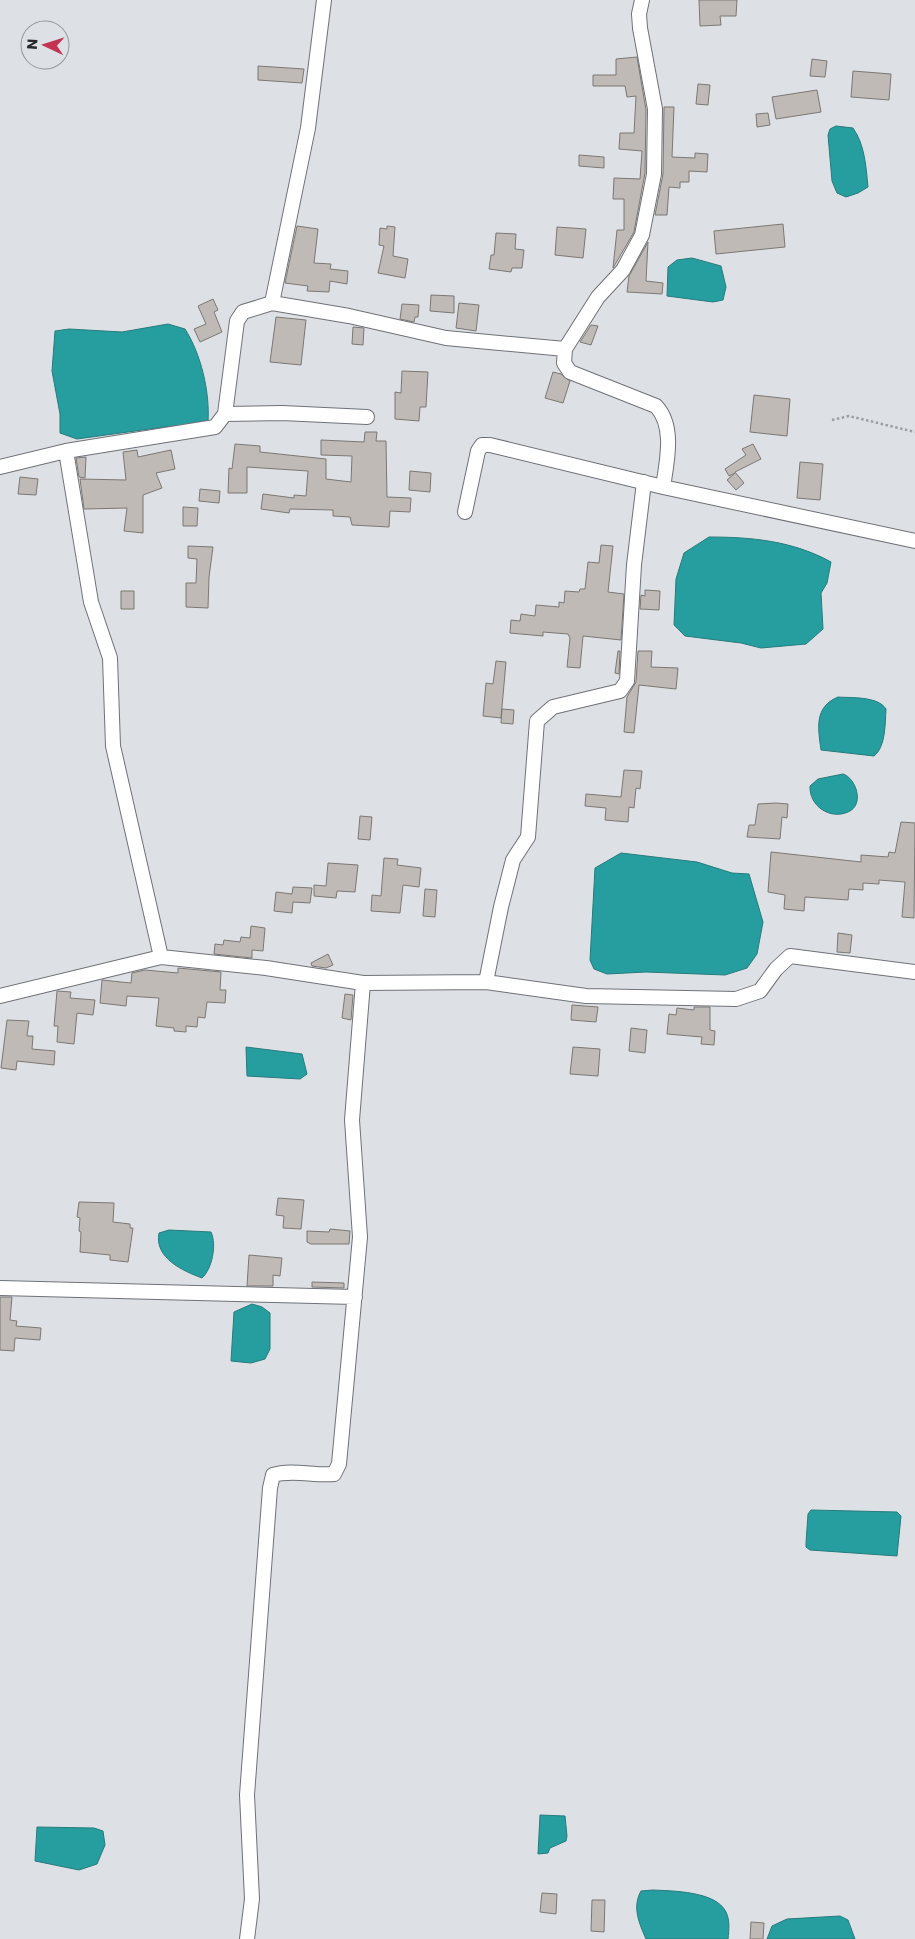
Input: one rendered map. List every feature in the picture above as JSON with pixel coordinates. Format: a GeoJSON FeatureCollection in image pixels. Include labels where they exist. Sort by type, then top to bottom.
{"type":"FeatureCollection","features":[{"type":"Feature","properties":{"kind":"street"},"geometry":{"type":"LineString","coordinates":[[272,304],[308,128],[324,0]]}},
{"type":"Feature","properties":{"kind":"street"},"geometry":{"type":"LineString","coordinates":[[642,0],[639,14],[640,28],[655,109],[654,174],[642,235],[623,270],[598,296],[566,349],[564,363],[570,372],[656,406],[663,414],[667,424],[667,464],[663,487]]}},
{"type":"Feature","properties":{"kind":"street"},"geometry":{"type":"LineString","coordinates":[[0,467],[66,451],[215,427],[225,414],[237,322],[243,312],[272,304],[349,316],[446,338],[566,349]]}},
{"type":"Feature","properties":{"kind":"street"},"geometry":{"type":"LineString","coordinates":[[225,414],[282,413],[367,417]]}},
{"type":"Feature","properties":{"kind":"street"},"geometry":{"type":"LineString","coordinates":[[465,512],[478,451],[482,445],[490,444],[663,487],[915,542]]}},
{"type":"Feature","properties":{"kind":"street"},"geometry":{"type":"LineString","coordinates":[[66,451],[91,602],[110,658],[113,746],[160,956]]}},
{"type":"Feature","properties":{"kind":"street"},"geometry":{"type":"LineString","coordinates":[[486,982],[501,907],[513,860],[528,838],[537,721],[553,707],[620,691],[627,681],[634,565],[644,482]]}},
{"type":"Feature","properties":{"kind":"street"},"geometry":{"type":"LineString","coordinates":[[0,996],[160,956],[266,968],[363,983],[486,982],[586,996],[736,1000],[760,992],[776,968],[790,956],[915,972]]}},
{"type":"Feature","properties":{"kind":"street"},"geometry":{"type":"LineString","coordinates":[[247,1939],[252,1899],[247,1795],[270,1488],[273,1475],[283,1472],[320,1476],[334,1474],[339,1464],[360,1237],[352,1120],[363,983]]}},
{"type":"Feature","properties":{"kind":"street"},"geometry":{"type":"LineString","coordinates":[[0,1288],[355,1297]]}},
{"type":"Feature","properties":{"kind":"path"},"geometry":{"type":"LineString","coordinates":[[832,420],[849,416],[915,432]]}},
{"type":"Feature","properties":{"kind":"water"},"geometry":{"type":"Polygon","coordinates":[[[836,126],[853,128],[860,142],[866,164],[868,187],[846,197],[837,193],[832,181],[828,135],[830,129],[836,126]]]}},
{"type":"Feature","properties":{"kind":"water"},"geometry":{"type":"Polygon","coordinates":[[[692,258],[721,266],[726,287],[723,300],[713,302],[667,296],[668,267],[677,260],[692,258]]]}},
{"type":"Feature","properties":{"kind":"water"},"geometry":{"type":"Polygon","coordinates":[[[168,324],[185,329],[196,350],[208,398],[208,422],[188,428],[164,427],[77,439],[60,433],[60,414],[52,371],[55,331],[69,329],[122,332],[168,324]]]}},
{"type":"Feature","properties":{"kind":"water"},"geometry":{"type":"Polygon","coordinates":[[[709,537],[756,539],[787,545],[802,549],[831,562],[827,583],[821,593],[823,629],[806,644],[761,648],[741,643],[685,636],[674,625],[676,579],[684,553],[709,537]]]}},
{"type":"Feature","properties":{"kind":"water"},"geometry":{"type":"Polygon","coordinates":[[[838,697],[871,700],[886,709],[883,741],[874,756],[821,750],[819,719],[821,712],[830,701],[838,697]]]}},
{"type":"Feature","properties":{"kind":"water"},"geometry":{"type":"Polygon","coordinates":[[[843,774],[848,776],[855,786],[857,792],[856,804],[848,812],[841,814],[828,813],[822,810],[813,800],[810,786],[818,779],[843,774]]]}},
{"type":"Feature","properties":{"kind":"water"},"geometry":{"type":"Polygon","coordinates":[[[621,853],[697,862],[732,873],[749,874],[763,922],[757,954],[747,968],[725,975],[646,972],[607,974],[594,969],[590,960],[595,868],[621,853]]]}},
{"type":"Feature","properties":{"kind":"water"},"geometry":{"type":"Polygon","coordinates":[[[246,1047],[302,1054],[307,1074],[300,1079],[247,1076],[246,1047]]]}},
{"type":"Feature","properties":{"kind":"water"},"geometry":{"type":"Polygon","coordinates":[[[169,1230],[211,1232],[214,1243],[211,1263],[202,1278],[187,1272],[165,1256],[161,1250],[159,1233],[169,1230]]]}},
{"type":"Feature","properties":{"kind":"water"},"geometry":{"type":"Polygon","coordinates":[[[252,1304],[262,1307],[270,1313],[270,1349],[265,1359],[251,1363],[231,1361],[234,1312],[252,1304]]]}},
{"type":"Feature","properties":{"kind":"water"},"geometry":{"type":"Polygon","coordinates":[[[811,1510],[897,1512],[901,1516],[897,1556],[810,1550],[806,1547],[806,1543],[808,1514],[811,1510]]]}},
{"type":"Feature","properties":{"kind":"water"},"geometry":{"type":"Polygon","coordinates":[[[540,1815],[565,1816],[567,1836],[566,1841],[550,1848],[548,1853],[538,1854],[540,1815]]]}},
{"type":"Feature","properties":{"kind":"water"},"geometry":{"type":"Polygon","coordinates":[[[37,1827],[94,1828],[103,1831],[105,1845],[97,1864],[79,1870],[35,1861],[37,1827]]]}},
{"type":"Feature","properties":{"kind":"water"},"geometry":{"type":"Polygon","coordinates":[[[653,1890],[704,1896],[721,1905],[727,1915],[729,1925],[728,1939],[646,1939],[639,1921],[637,1903],[641,1891],[653,1890]]]}},
{"type":"Feature","properties":{"kind":"water"},"geometry":{"type":"Polygon","coordinates":[[[840,1916],[848,1920],[855,1939],[767,1939],[772,1926],[787,1919],[840,1916]]]}},
{"type":"Feature","properties":{"kind":"building"},"geometry":{"type":"Polygon","coordinates":[[[699,0],[737,0],[736,16],[720,16],[721,25],[700,26],[699,0]]]}},
{"type":"Feature","properties":{"kind":"building"},"geometry":{"type":"Polygon","coordinates":[[[637,57],[646,110],[645,173],[634,232],[613,268],[617,230],[624,230],[624,199],[613,199],[614,178],[640,179],[642,151],[619,149],[620,133],[634,133],[636,96],[627,97],[625,86],[593,86],[593,75],[616,75],[616,59],[637,57]]]}},
{"type":"Feature","properties":{"kind":"building"},"geometry":{"type":"Polygon","coordinates":[[[812,59],[827,61],[825,77],[810,76],[812,59]]]}},
{"type":"Feature","properties":{"kind":"building"},"geometry":{"type":"Polygon","coordinates":[[[258,66],[304,69],[302,83],[258,80],[258,66]]]}},
{"type":"Feature","properties":{"kind":"building"},"geometry":{"type":"Polygon","coordinates":[[[853,71],[891,74],[889,100],[851,97],[853,71]]]}},
{"type":"Feature","properties":{"kind":"building"},"geometry":{"type":"Polygon","coordinates":[[[698,84],[710,85],[708,105],[696,104],[698,84]]]}},
{"type":"Feature","properties":{"kind":"building"},"geometry":{"type":"Polygon","coordinates":[[[817,90],[821,112],[776,119],[772,97],[817,90]]]}},
{"type":"Feature","properties":{"kind":"building"},"geometry":{"type":"Polygon","coordinates":[[[664,107],[674,107],[672,157],[695,158],[695,153],[708,154],[707,172],[689,171],[689,182],[680,182],[680,188],[669,187],[667,215],[655,215],[663,174],[664,107]]]}},
{"type":"Feature","properties":{"kind":"building"},"geometry":{"type":"Polygon","coordinates":[[[768,113],[770,125],[757,127],[756,114],[768,113]]]}},
{"type":"Feature","properties":{"kind":"building"},"geometry":{"type":"Polygon","coordinates":[[[579,155],[604,157],[604,168],[579,166],[579,155]]]}},
{"type":"Feature","properties":{"kind":"building"},"geometry":{"type":"Polygon","coordinates":[[[783,224],[785,247],[716,254],[714,231],[783,224]]]}},
{"type":"Feature","properties":{"kind":"building"},"geometry":{"type":"Polygon","coordinates":[[[297,226],[318,229],[314,263],[331,264],[330,269],[348,271],[347,284],[330,281],[329,292],[307,291],[308,286],[285,283],[297,226]]]}},
{"type":"Feature","properties":{"kind":"building"},"geometry":{"type":"Polygon","coordinates":[[[387,226],[395,227],[393,256],[408,259],[405,278],[378,273],[384,246],[379,245],[380,228],[387,229],[387,226]]]}},
{"type":"Feature","properties":{"kind":"building"},"geometry":{"type":"Polygon","coordinates":[[[557,227],[586,229],[583,258],[555,255],[557,227]]]}},
{"type":"Feature","properties":{"kind":"building"},"geometry":{"type":"Polygon","coordinates":[[[496,233],[516,234],[515,249],[524,250],[522,268],[512,268],[511,272],[489,269],[491,255],[494,255],[496,233]]]}},
{"type":"Feature","properties":{"kind":"building"},"geometry":{"type":"Polygon","coordinates":[[[648,242],[646,281],[663,283],[662,294],[627,292],[629,276],[648,242]]]}},
{"type":"Feature","properties":{"kind":"building"},"geometry":{"type":"Polygon","coordinates":[[[431,295],[454,296],[454,313],[430,311],[431,295]]]}},
{"type":"Feature","properties":{"kind":"building"},"geometry":{"type":"Polygon","coordinates":[[[213,299],[218,310],[214,312],[222,332],[200,342],[194,329],[206,324],[198,306],[213,299]]]}},
{"type":"Feature","properties":{"kind":"building"},"geometry":{"type":"Polygon","coordinates":[[[459,303],[479,305],[476,331],[456,328],[459,303]]]}},
{"type":"Feature","properties":{"kind":"building"},"geometry":{"type":"Polygon","coordinates":[[[402,304],[419,305],[418,317],[415,317],[414,322],[400,319],[402,304]]]}},
{"type":"Feature","properties":{"kind":"building"},"geometry":{"type":"Polygon","coordinates":[[[276,317],[306,320],[301,365],[270,362],[276,317]]]}},
{"type":"Feature","properties":{"kind":"building"},"geometry":{"type":"Polygon","coordinates":[[[591,325],[598,326],[591,345],[580,342],[591,325]]]}},
{"type":"Feature","properties":{"kind":"building"},"geometry":{"type":"Polygon","coordinates":[[[353,327],[364,328],[363,345],[352,344],[353,327]]]}},
{"type":"Feature","properties":{"kind":"building"},"geometry":{"type":"Polygon","coordinates":[[[402,371],[428,372],[426,407],[420,407],[419,421],[395,419],[395,392],[401,393],[402,371]]]}},
{"type":"Feature","properties":{"kind":"building"},"geometry":{"type":"Polygon","coordinates":[[[553,372],[561,374],[570,381],[563,403],[545,398],[553,372]]]}},
{"type":"Feature","properties":{"kind":"building"},"geometry":{"type":"Polygon","coordinates":[[[754,395],[790,399],[787,436],[750,432],[754,395]]]}},
{"type":"Feature","properties":{"kind":"building"},"geometry":{"type":"Polygon","coordinates":[[[365,432],[377,432],[376,441],[386,441],[387,497],[411,498],[410,512],[390,511],[389,527],[352,525],[350,517],[333,516],[333,510],[290,509],[289,513],[261,509],[263,494],[294,498],[294,495],[306,496],[308,471],[247,467],[247,493],[228,493],[229,468],[232,469],[235,444],[260,446],[260,452],[326,459],[326,479],[351,482],[352,456],[321,455],[321,440],[364,442],[365,432]]]}},
{"type":"Feature","properties":{"kind":"building"},"geometry":{"type":"Polygon","coordinates":[[[753,444],[761,459],[735,472],[744,483],[736,490],[727,480],[735,473],[729,476],[725,469],[746,455],[742,449],[753,444]]]}},
{"type":"Feature","properties":{"kind":"building"},"geometry":{"type":"Polygon","coordinates":[[[137,450],[138,457],[171,450],[175,469],[156,473],[162,488],[143,495],[143,533],[124,531],[127,508],[84,509],[80,479],[126,480],[123,452],[137,450]]]}},
{"type":"Feature","properties":{"kind":"building"},"geometry":{"type":"Polygon","coordinates":[[[86,457],[85,478],[79,477],[76,458],[86,457]]]}},
{"type":"Feature","properties":{"kind":"building"},"geometry":{"type":"Polygon","coordinates":[[[800,462],[823,464],[820,500],[797,498],[800,462]]]}},
{"type":"Feature","properties":{"kind":"building"},"geometry":{"type":"Polygon","coordinates":[[[410,471],[431,473],[430,492],[409,490],[410,471]]]}},
{"type":"Feature","properties":{"kind":"building"},"geometry":{"type":"Polygon","coordinates":[[[20,477],[38,479],[36,495],[18,494],[20,477]]]}},
{"type":"Feature","properties":{"kind":"building"},"geometry":{"type":"Polygon","coordinates":[[[200,489],[220,491],[219,503],[199,501],[200,489]]]}},
{"type":"Feature","properties":{"kind":"building"},"geometry":{"type":"Polygon","coordinates":[[[183,507],[198,508],[197,526],[183,526],[183,507]]]}},
{"type":"Feature","properties":{"kind":"building"},"geometry":{"type":"Polygon","coordinates":[[[601,545],[613,546],[608,592],[624,594],[621,640],[583,636],[580,668],[567,667],[570,638],[568,634],[543,632],[543,636],[510,633],[511,620],[520,621],[521,614],[535,616],[536,605],[559,607],[559,602],[564,603],[565,591],[579,592],[580,589],[585,589],[588,562],[599,563],[601,545]]]}},
{"type":"Feature","properties":{"kind":"building"},"geometry":{"type":"Polygon","coordinates":[[[188,546],[213,547],[209,577],[208,608],[186,607],[186,583],[196,583],[197,559],[188,558],[188,546]]]}},
{"type":"Feature","properties":{"kind":"building"},"geometry":{"type":"Polygon","coordinates":[[[645,590],[660,591],[659,610],[640,609],[641,595],[645,596],[645,590]]]}},
{"type":"Feature","properties":{"kind":"building"},"geometry":{"type":"Polygon","coordinates":[[[121,591],[134,591],[134,609],[121,609],[121,591]]]}},
{"type":"Feature","properties":{"kind":"building"},"geometry":{"type":"Polygon","coordinates":[[[618,651],[620,651],[619,674],[615,673],[618,651]]]}},
{"type":"Feature","properties":{"kind":"building"},"geometry":{"type":"Polygon","coordinates":[[[638,651],[652,651],[651,667],[678,668],[676,689],[639,685],[634,733],[624,732],[627,697],[636,682],[638,651]]]}},
{"type":"Feature","properties":{"kind":"building"},"geometry":{"type":"Polygon","coordinates":[[[496,661],[506,662],[501,718],[483,716],[486,683],[493,684],[496,661]]]}},
{"type":"Feature","properties":{"kind":"building"},"geometry":{"type":"Polygon","coordinates":[[[502,709],[514,710],[513,724],[501,723],[502,709]]]}},
{"type":"Feature","properties":{"kind":"building"},"geometry":{"type":"Polygon","coordinates":[[[624,770],[642,771],[640,789],[636,788],[634,808],[629,807],[628,822],[605,820],[606,808],[585,806],[586,794],[621,797],[624,770]]]}},
{"type":"Feature","properties":{"kind":"building"},"geometry":{"type":"Polygon","coordinates":[[[758,804],[788,804],[787,818],[782,817],[780,839],[747,837],[749,825],[755,825],[758,804]]]}},
{"type":"Feature","properties":{"kind":"building"},"geometry":{"type":"Polygon","coordinates":[[[360,816],[372,817],[370,840],[358,839],[360,816]]]}},
{"type":"Feature","properties":{"kind":"building"},"geometry":{"type":"Polygon","coordinates":[[[901,822],[915,823],[914,918],[902,917],[905,882],[879,880],[879,884],[863,883],[863,890],[849,889],[848,900],[805,897],[804,911],[784,909],[785,895],[768,892],[771,852],[861,862],[861,855],[888,857],[889,852],[895,853],[901,822]]]}},
{"type":"Feature","properties":{"kind":"building"},"geometry":{"type":"Polygon","coordinates":[[[384,858],[398,859],[397,865],[421,868],[419,887],[403,885],[400,913],[371,911],[372,895],[381,896],[384,858]]]}},
{"type":"Feature","properties":{"kind":"building"},"geometry":{"type":"Polygon","coordinates":[[[328,863],[358,865],[355,892],[337,891],[336,898],[314,896],[314,885],[326,886],[328,863]]]}},
{"type":"Feature","properties":{"kind":"building"},"geometry":{"type":"Polygon","coordinates":[[[293,887],[312,888],[310,903],[293,902],[292,913],[274,911],[276,892],[292,894],[293,887]]]}},
{"type":"Feature","properties":{"kind":"building"},"geometry":{"type":"Polygon","coordinates":[[[425,889],[437,890],[435,917],[423,916],[425,889]]]}},
{"type":"Feature","properties":{"kind":"building"},"geometry":{"type":"Polygon","coordinates":[[[251,926],[265,928],[263,951],[252,950],[252,958],[214,954],[215,944],[223,945],[224,940],[240,942],[241,937],[250,938],[251,926]]]}},
{"type":"Feature","properties":{"kind":"building"},"geometry":{"type":"Polygon","coordinates":[[[838,933],[852,935],[850,953],[837,952],[838,933]]]}},
{"type":"Feature","properties":{"kind":"building"},"geometry":{"type":"Polygon","coordinates":[[[328,954],[333,965],[326,968],[312,966],[311,963],[328,954]]]}},
{"type":"Feature","properties":{"kind":"building"},"geometry":{"type":"Polygon","coordinates":[[[178,968],[221,972],[220,990],[226,990],[225,1003],[207,1002],[205,1018],[198,1017],[197,1027],[186,1026],[186,1032],[174,1031],[174,1028],[156,1026],[159,998],[127,996],[126,1006],[100,1003],[102,980],[131,983],[132,973],[145,970],[178,973],[178,968]]]}},
{"type":"Feature","properties":{"kind":"building"},"geometry":{"type":"Polygon","coordinates":[[[57,991],[71,992],[70,998],[95,1000],[93,1015],[77,1013],[74,1044],[57,1042],[58,1026],[54,1026],[57,991]]]}},
{"type":"Feature","properties":{"kind":"building"},"geometry":{"type":"Polygon","coordinates":[[[345,994],[353,995],[351,1020],[342,1018],[345,994]]]}},
{"type":"Feature","properties":{"kind":"building"},"geometry":{"type":"Polygon","coordinates":[[[572,1005],[598,1007],[596,1022],[571,1020],[572,1005]]]}},
{"type":"Feature","properties":{"kind":"building"},"geometry":{"type":"Polygon","coordinates":[[[694,1007],[710,1007],[710,1030],[715,1031],[714,1045],[701,1044],[702,1037],[667,1034],[669,1014],[676,1015],[677,1008],[694,1010],[694,1007]]]}},
{"type":"Feature","properties":{"kind":"building"},"geometry":{"type":"Polygon","coordinates":[[[7,1020],[29,1021],[27,1036],[33,1036],[32,1049],[55,1051],[54,1065],[17,1061],[16,1070],[1,1068],[7,1020]]]}},
{"type":"Feature","properties":{"kind":"building"},"geometry":{"type":"Polygon","coordinates":[[[631,1028],[647,1030],[645,1053],[629,1051],[631,1028]]]}},
{"type":"Feature","properties":{"kind":"building"},"geometry":{"type":"Polygon","coordinates":[[[573,1047],[600,1049],[598,1076],[570,1074],[573,1047]]]}},
{"type":"Feature","properties":{"kind":"building"},"geometry":{"type":"Polygon","coordinates":[[[278,1198],[304,1200],[301,1229],[283,1228],[284,1216],[276,1215],[278,1198]]]}},
{"type":"Feature","properties":{"kind":"building"},"geometry":{"type":"Polygon","coordinates":[[[79,1202],[114,1203],[113,1222],[130,1224],[130,1228],[133,1228],[128,1262],[110,1260],[110,1255],[80,1252],[80,1218],[77,1217],[79,1202]]]}},
{"type":"Feature","properties":{"kind":"building"},"geometry":{"type":"Polygon","coordinates":[[[330,1229],[350,1231],[349,1244],[311,1244],[307,1242],[307,1231],[329,1232],[330,1229]]]}},
{"type":"Feature","properties":{"kind":"building"},"geometry":{"type":"Polygon","coordinates":[[[249,1255],[282,1258],[280,1276],[273,1275],[273,1286],[247,1286],[249,1255]]]}},
{"type":"Feature","properties":{"kind":"building"},"geometry":{"type":"Polygon","coordinates":[[[312,1282],[344,1283],[344,1288],[312,1287],[312,1282]]]}},
{"type":"Feature","properties":{"kind":"building"},"geometry":{"type":"Polygon","coordinates":[[[0,1297],[12,1297],[10,1320],[17,1321],[16,1326],[41,1328],[40,1340],[15,1338],[14,1351],[0,1350],[0,1297]]]}},
{"type":"Feature","properties":{"kind":"building"},"geometry":{"type":"Polygon","coordinates":[[[542,1893],[557,1894],[556,1914],[540,1912],[542,1893]]]}},
{"type":"Feature","properties":{"kind":"building"},"geometry":{"type":"Polygon","coordinates":[[[592,1900],[605,1900],[604,1932],[591,1931],[592,1900]]]}},
{"type":"Feature","properties":{"kind":"building"},"geometry":{"type":"Polygon","coordinates":[[[751,1922],[764,1923],[763,1939],[750,1939],[751,1922]]]}}]}
